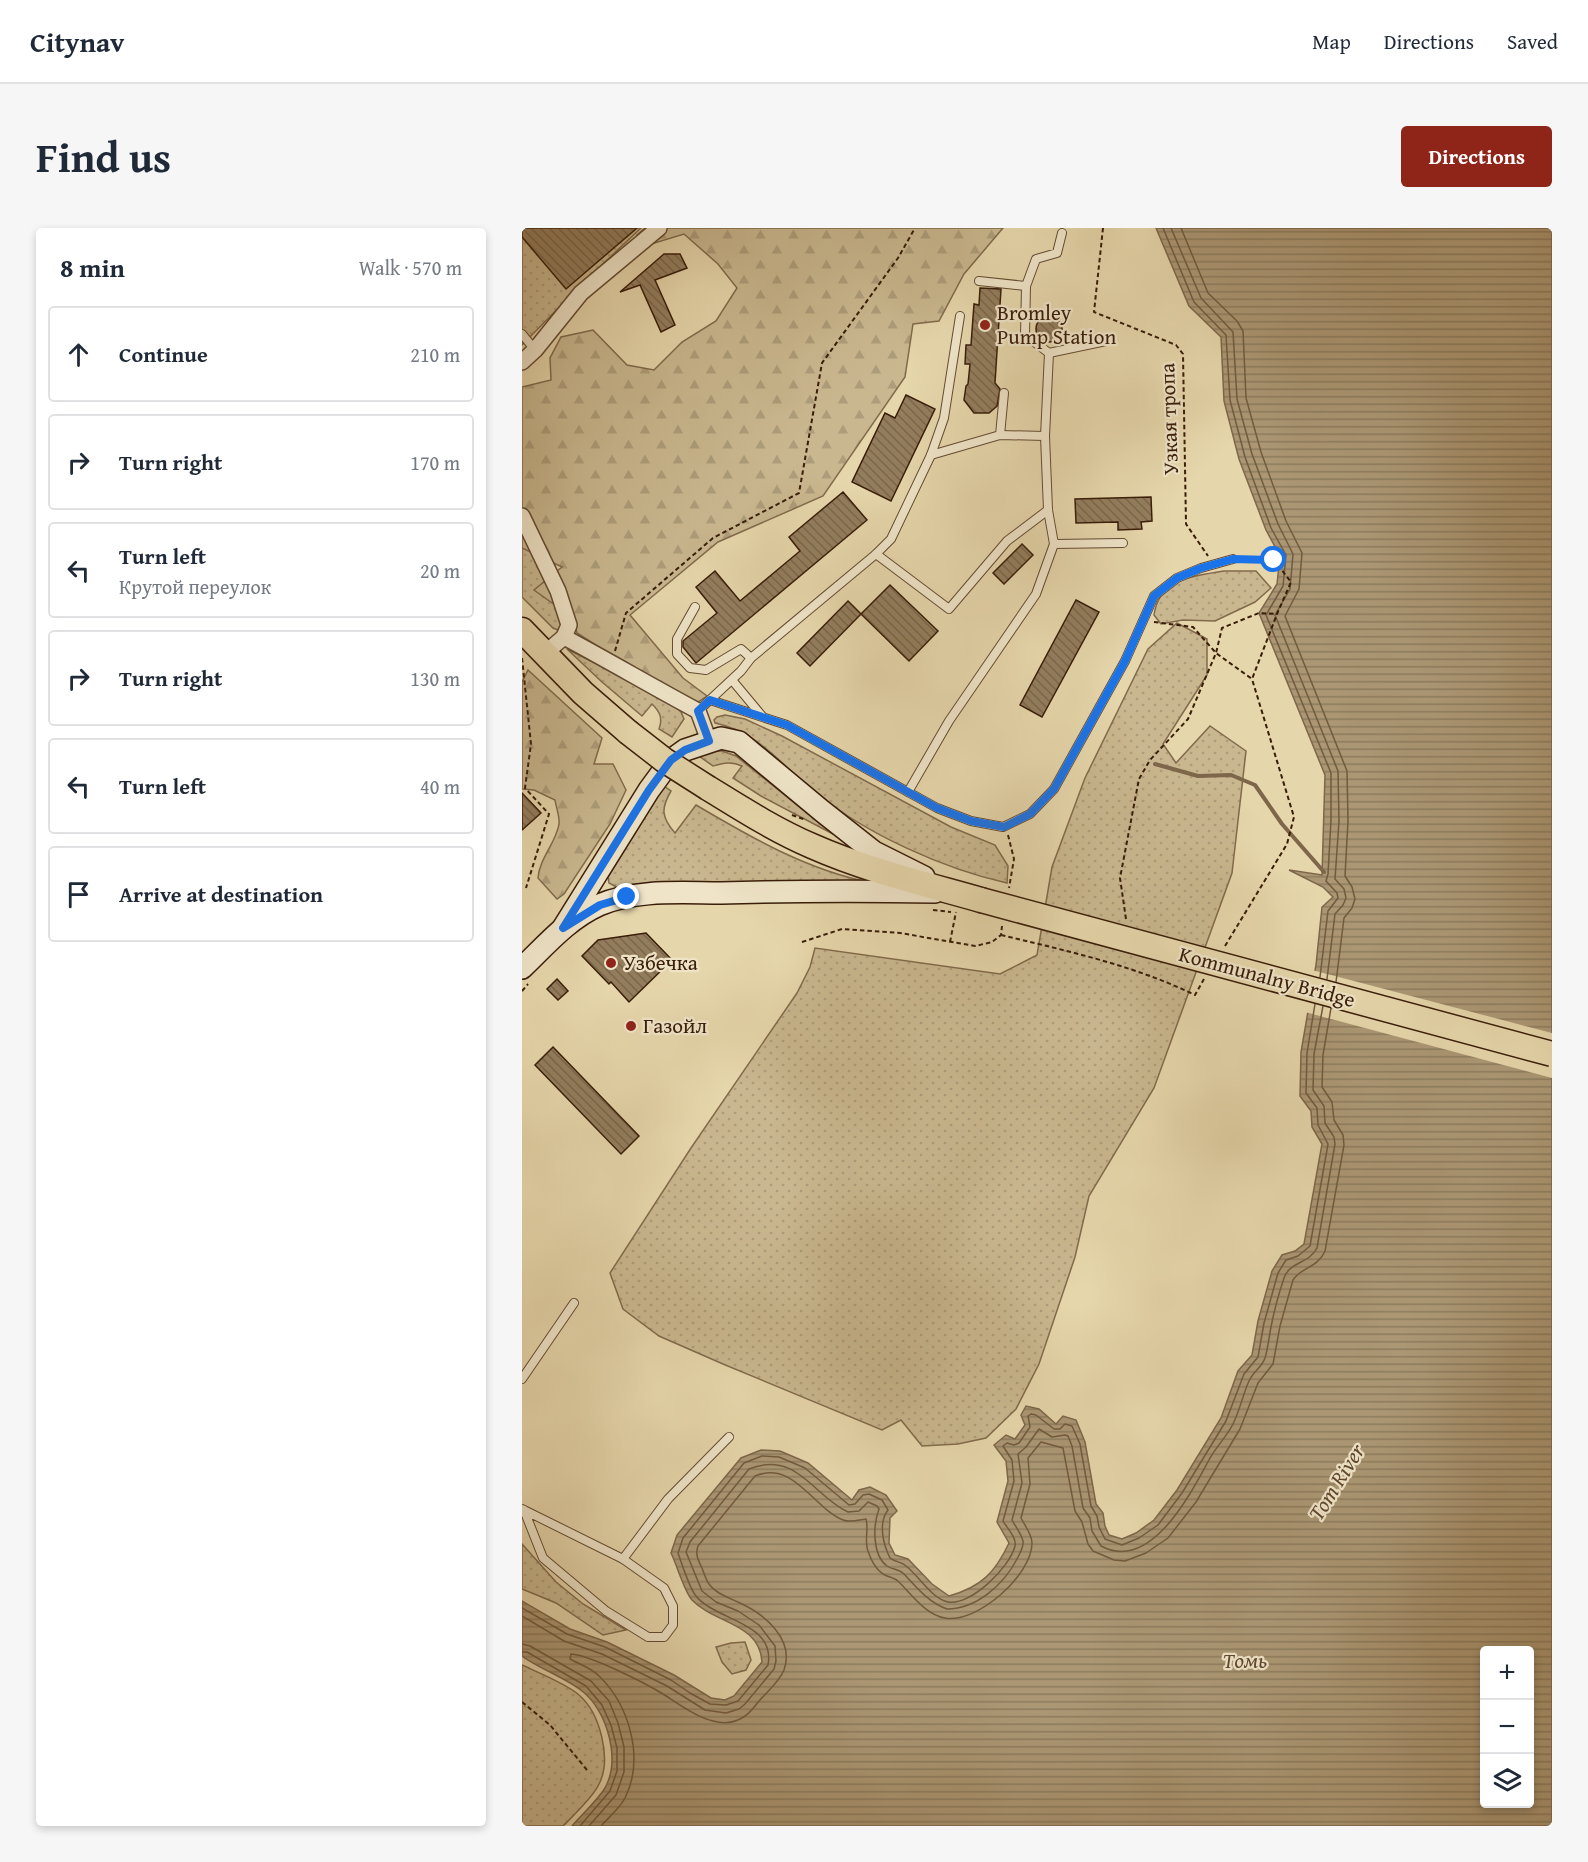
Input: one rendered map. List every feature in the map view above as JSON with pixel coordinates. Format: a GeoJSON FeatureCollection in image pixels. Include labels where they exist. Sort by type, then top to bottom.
{"type":"FeatureCollection","features":[{"type":"Feature","properties":{"kind":"main road","name":"Kommunalny Bridge"},"geometry":{"type":"LineString","coordinates":[[522,630],[533,656],[664,760],[770,826],[813,846],[887,873],[981,900],[1552,1054]]}},
{"type":"Feature","properties":{"kind":"main road"},"geometry":{"type":"LineString","coordinates":[[525,976],[563,928],[649,790],[671,760],[685,750],[721,738],[739,742],[822,812],[874,852],[954,892]]}},
{"type":"Feature","properties":{"kind":"main road"},"geometry":{"type":"LineString","coordinates":[[563,928],[600,905],[627,897],[656,894],[954,892]]}},
{"type":"Feature","properties":{"kind":"street"},"geometry":{"type":"LineString","coordinates":[[522,362],[535,350],[581,293],[659,228]]}},
{"type":"Feature","properties":{"kind":"street"},"geometry":{"type":"LineString","coordinates":[[522,516],[558,591],[569,625],[564,637],[533,656]]}},
{"type":"Feature","properties":{"kind":"street"},"geometry":{"type":"LineString","coordinates":[[564,637],[698,711],[709,741]]}},
{"type":"Feature","properties":{"kind":"lane"},"geometry":{"type":"LineString","coordinates":[[1062,233],[1057,253],[1036,260],[1026,286],[1025,335],[1048,353],[1106,341]]}},
{"type":"Feature","properties":{"kind":"lane"},"geometry":{"type":"LineString","coordinates":[[979,281],[1026,286]]}},
{"type":"Feature","properties":{"kind":"lane"},"geometry":{"type":"LineString","coordinates":[[698,711],[732,680],[751,658],[891,539],[932,455],[944,418],[960,316]]}},
{"type":"Feature","properties":{"kind":"lane"},"geometry":{"type":"LineString","coordinates":[[522,334],[535,350]]}},
{"type":"Feature","properties":{"kind":"lane"},"geometry":{"type":"LineString","coordinates":[[908,792],[949,721],[1036,594],[1054,544],[1048,510],[1045,436],[1048,353]]}},
{"type":"Feature","properties":{"kind":"lane"},"geometry":{"type":"LineString","coordinates":[[1000,435],[1004,393]]}},
{"type":"Feature","properties":{"kind":"lane"},"geometry":{"type":"LineString","coordinates":[[932,455],[1000,435],[1045,436]]}},
{"type":"Feature","properties":{"kind":"lane"},"geometry":{"type":"LineString","coordinates":[[876,554],[949,609],[1006,541],[1048,510]]}},
{"type":"Feature","properties":{"kind":"lane"},"geometry":{"type":"LineString","coordinates":[[1054,544],[1123,543]]}},
{"type":"Feature","properties":{"kind":"lane"},"geometry":{"type":"LineString","coordinates":[[710,700],[787,725],[937,808],[971,821],[1004,827],[1030,814],[1054,789],[1125,661],[1154,596],[1177,578],[1233,559]]}},
{"type":"Feature","properties":{"kind":"lane"},"geometry":{"type":"LineString","coordinates":[[696,607],[677,639],[677,654],[690,668],[706,670],[741,649],[751,658]]}},
{"type":"Feature","properties":{"kind":"lane"},"geometry":{"type":"LineString","coordinates":[[732,680],[764,717]]}},
{"type":"Feature","properties":{"kind":"lane"},"geometry":{"type":"LineString","coordinates":[[522,1379],[574,1303]]}},
{"type":"Feature","properties":{"kind":"lane"},"geometry":{"type":"LineString","coordinates":[[623,1559],[668,1499],[729,1437]]}},
{"type":"Feature","properties":{"kind":"lane"},"geometry":{"type":"LineString","coordinates":[[523,1510],[623,1559],[664,1588],[673,1606],[673,1625],[664,1637],[648,1637],[606,1611],[543,1558],[523,1510]]}},
{"type":"Feature","properties":{"kind":"path"},"geometry":{"type":"LineString","coordinates":[[612,662],[626,613],[712,538],[799,493],[822,363],[898,258],[915,228]]}},
{"type":"Feature","properties":{"kind":"path","name":"Узкая тропа"},"geometry":{"type":"LineString","coordinates":[[1103,228],[1094,312],[1176,345],[1183,354],[1186,524],[1214,564]]}},
{"type":"Feature","properties":{"kind":"path"},"geometry":{"type":"LineString","coordinates":[[1233,559],[1274,560],[1291,582],[1252,679]]}},
{"type":"Feature","properties":{"kind":"path"},"geometry":{"type":"LineString","coordinates":[[1127,922],[1120,878],[1139,779],[1150,760],[1188,719],[1216,653],[1222,628],[1259,613],[1277,614]]}},
{"type":"Feature","properties":{"kind":"path"},"geometry":{"type":"LineString","coordinates":[[1143,621],[1193,627],[1216,653],[1252,679],[1294,818],[1287,843],[1219,955]]}},
{"type":"Feature","properties":{"kind":"path"},"geometry":{"type":"LineString","coordinates":[[526,888],[549,814],[525,788],[531,744],[533,656]]}},
{"type":"Feature","properties":{"kind":"path"},"geometry":{"type":"LineString","coordinates":[[1006,826],[1014,859],[1008,892]]}},
{"type":"Feature","properties":{"kind":"path"},"geometry":{"type":"LineString","coordinates":[[932,910],[956,912],[950,942]]}},
{"type":"Feature","properties":{"kind":"path"},"geometry":{"type":"LineString","coordinates":[[1001,935],[1003,924]]}},
{"type":"Feature","properties":{"kind":"path"},"geometry":{"type":"LineString","coordinates":[[802,942],[842,929],[900,933],[975,946],[984,945],[1001,935],[1113,963],[1167,982],[1195,995],[1207,975]]}},
{"type":"Feature","properties":{"kind":"path"},"geometry":{"type":"LineString","coordinates":[[522,991],[525,976]]}},
{"type":"Feature","properties":{"kind":"path"},"geometry":{"type":"LineString","coordinates":[[522,1702],[550,1725],[587,1770]]}},
{"type":"Feature","properties":{"kind":"green space"},"geometry":{"type":"Polygon","coordinates":[[[522,228],[641,228],[522,345],[522,228]]]}},
{"type":"Feature","properties":{"kind":"green space"},"geometry":{"type":"Polygon","coordinates":[[[645,228],[1003,228],[964,274],[939,321],[913,324],[905,377],[823,496],[718,542],[630,615],[683,678],[707,696],[695,704],[636,671],[577,633],[573,618],[534,590],[562,567],[522,548],[522,387],[551,380],[550,358],[561,337],[593,330],[627,365],[654,370],[682,342],[716,321],[737,288],[718,264],[684,234],[635,249],[637,235],[645,228]]]}},
{"type":"Feature","properties":{"kind":"green space"},"geometry":{"type":"Polygon","coordinates":[[[522,530],[546,578],[561,620],[558,630],[553,628],[522,597],[522,530]]]}},
{"type":"Feature","properties":{"kind":"green space"},"geometry":{"type":"Polygon","coordinates":[[[1224,571],[1256,571],[1271,588],[1255,602],[1215,621],[1183,620],[1161,624],[1154,615],[1157,603],[1170,586],[1190,577],[1224,571]]]}},
{"type":"Feature","properties":{"kind":"green space"},"geometry":{"type":"Polygon","coordinates":[[[1177,623],[1207,639],[1207,675],[1163,744],[1176,763],[1210,726],[1246,751],[1232,873],[1154,1088],[1089,1196],[1075,1257],[1039,1364],[1016,1409],[986,1438],[958,1444],[922,1446],[901,1420],[882,1430],[659,1336],[623,1309],[610,1273],[691,1148],[797,993],[810,967],[815,948],[1000,974],[1037,955],[1052,867],[1085,778],[1148,649],[1177,623]]]}},
{"type":"Feature","properties":{"kind":"green space"},"geometry":{"type":"Polygon","coordinates":[[[567,649],[676,707],[684,719],[672,737],[659,729],[660,715],[652,704],[642,716],[567,649]]]}},
{"type":"Feature","properties":{"kind":"green space"},"geometry":{"type":"Polygon","coordinates":[[[528,670],[602,738],[594,764],[613,764],[626,790],[610,824],[564,894],[557,899],[538,878],[541,864],[555,838],[559,824],[555,800],[534,790],[522,789],[522,682],[528,670]]]}},
{"type":"Feature","properties":{"kind":"green space"},"geometry":{"type":"Polygon","coordinates":[[[725,715],[745,719],[782,736],[951,827],[995,845],[1008,866],[1007,883],[932,859],[858,822],[816,793],[758,742],[745,734],[715,723],[714,720],[717,717],[725,715]]]}},
{"type":"Feature","properties":{"kind":"green space"},"geometry":{"type":"Polygon","coordinates":[[[709,751],[722,751],[736,756],[833,834],[761,796],[733,778],[742,766],[728,763],[713,766],[699,756],[709,751]]]}},
{"type":"Feature","properties":{"kind":"green space"},"geometry":{"type":"Polygon","coordinates":[[[664,786],[671,791],[665,802],[665,817],[675,833],[696,805],[781,852],[825,870],[872,883],[622,890],[609,883],[608,877],[664,786]]]}},
{"type":"Feature","properties":{"kind":"green space"},"geometry":{"type":"Polygon","coordinates":[[[522,1544],[556,1582],[583,1604],[626,1630],[603,1635],[556,1603],[522,1589],[522,1544]]]}},
{"type":"Feature","properties":{"kind":"green space"},"geometry":{"type":"Polygon","coordinates":[[[745,1642],[751,1660],[746,1670],[732,1674],[722,1662],[716,1647],[745,1642]]]}},
{"type":"Feature","properties":{"kind":"green space"},"geometry":{"type":"Polygon","coordinates":[[[522,1665],[579,1695],[593,1713],[602,1737],[604,1762],[599,1784],[588,1800],[563,1826],[522,1826],[522,1665]]]}},
{"type":"Feature","properties":{"kind":"water","name":"Томь"},"geometry":{"type":"Polygon","coordinates":[[[1156,228],[1552,228],[1552,1826],[572,1826],[594,1803],[605,1788],[610,1776],[612,1763],[609,1736],[591,1699],[568,1682],[522,1656],[522,1601],[570,1629],[607,1642],[674,1675],[711,1698],[725,1700],[734,1696],[762,1662],[759,1649],[745,1632],[692,1600],[686,1591],[671,1553],[677,1535],[741,1458],[761,1450],[780,1451],[808,1463],[852,1500],[859,1490],[870,1487],[886,1495],[897,1511],[890,1518],[889,1543],[895,1555],[908,1559],[932,1584],[949,1596],[970,1588],[986,1577],[998,1563],[1009,1543],[997,1522],[1008,1481],[1006,1461],[994,1445],[1006,1435],[1015,1439],[1025,1425],[1021,1415],[1026,1406],[1039,1409],[1056,1424],[1063,1416],[1076,1420],[1085,1442],[1096,1504],[1103,1513],[1109,1535],[1122,1539],[1136,1533],[1154,1520],[1177,1490],[1221,1418],[1238,1371],[1252,1355],[1258,1321],[1272,1271],[1282,1255],[1295,1251],[1304,1244],[1322,1144],[1312,1127],[1311,1111],[1300,1096],[1301,1052],[1316,965],[1322,907],[1333,897],[1323,887],[1289,870],[1322,875],[1325,775],[1259,613],[1277,584],[1280,556],[1266,530],[1239,459],[1224,401],[1221,337],[1189,306],[1156,228]]]}},
{"type":"Feature","properties":{"kind":"pier"},"geometry":{"type":"Polygon","coordinates":[[[1312,970],[1552,1033],[1552,1078],[1305,1012],[1312,970]]]}},
{"type":"Feature","properties":{"kind":"building"},"geometry":{"type":"Polygon","coordinates":[[[522,228],[637,228],[566,289],[522,237],[522,228]]]}},
{"type":"Feature","properties":{"kind":"building"},"geometry":{"type":"Polygon","coordinates":[[[664,254],[680,254],[687,268],[655,280],[675,325],[661,332],[640,285],[620,292],[664,254]]]}},
{"type":"Feature","properties":{"kind":"building","name":"Bromley Pump Station"},"geometry":{"type":"Polygon","coordinates":[[[980,288],[1001,289],[995,383],[1000,389],[997,406],[989,413],[974,413],[964,400],[970,364],[965,364],[966,345],[971,345],[974,304],[979,305],[980,288]]]}},
{"type":"Feature","properties":{"kind":"building"},"geometry":{"type":"Polygon","coordinates":[[[1049,316],[1058,320],[1062,329],[1058,338],[1049,342],[1040,338],[1036,329],[1040,320],[1049,316]]]}},
{"type":"Feature","properties":{"kind":"building"},"geometry":{"type":"Polygon","coordinates":[[[906,395],[935,409],[891,501],[852,482],[885,413],[895,418],[906,395]]]}},
{"type":"Feature","properties":{"kind":"building"},"geometry":{"type":"Polygon","coordinates":[[[843,492],[867,520],[696,663],[683,647],[683,641],[717,613],[696,587],[715,571],[740,601],[800,551],[789,537],[843,492]]]}},
{"type":"Feature","properties":{"kind":"building"},"geometry":{"type":"Polygon","coordinates":[[[1151,497],[1152,521],[1141,522],[1142,529],[1118,530],[1118,522],[1076,523],[1075,499],[1151,497]]]}},
{"type":"Feature","properties":{"kind":"building"},"geometry":{"type":"Polygon","coordinates":[[[1022,544],[1033,555],[1004,584],[993,573],[1022,544]]]}},
{"type":"Feature","properties":{"kind":"building"},"geometry":{"type":"Polygon","coordinates":[[[890,585],[938,631],[909,661],[861,614],[890,585]]]}},
{"type":"Feature","properties":{"kind":"building"},"geometry":{"type":"Polygon","coordinates":[[[1076,600],[1099,612],[1042,717],[1020,705],[1076,600]]]}},
{"type":"Feature","properties":{"kind":"building"},"geometry":{"type":"Polygon","coordinates":[[[848,601],[861,614],[810,666],[797,653],[848,601]]]}},
{"type":"Feature","properties":{"kind":"building"},"geometry":{"type":"Polygon","coordinates":[[[522,793],[541,813],[522,830],[522,793]]]}},
{"type":"Feature","properties":{"kind":"building"},"geometry":{"type":"Polygon","coordinates":[[[646,933],[672,960],[629,1002],[582,956],[598,940],[646,933]]]}},
{"type":"Feature","properties":{"kind":"building"},"geometry":{"type":"Polygon","coordinates":[[[557,979],[568,991],[558,1000],[547,989],[557,979]]]}},
{"type":"Feature","properties":{"kind":"building"},"geometry":{"type":"Polygon","coordinates":[[[553,1047],[639,1136],[621,1154],[535,1065],[553,1047]]]}},
{"type":"Feature","properties":{"kind":"waterway"},"geometry":{"type":"LineString","coordinates":[[1155,764],[1198,776],[1231,775],[1255,785],[1282,824],[1324,872]]}},
{"type":"Feature","properties":{"kind":"place","name":"Bromley Pump Station"},"geometry":{"type":"Point","coordinates":[985,325]}},
{"type":"Feature","properties":{"kind":"place","name":"Узбечка"},"geometry":{"type":"Point","coordinates":[611,963]}},
{"type":"Feature","properties":{"kind":"place","name":"Газойл"},"geometry":{"type":"Point","coordinates":[631,1026]}},
{"type":"Feature","properties":{"kind":"route"},"geometry":{"type":"LineString","coordinates":[[627,897],[600,905],[563,928],[649,790],[671,760],[685,750],[709,741],[698,711],[710,700],[787,725],[937,808],[971,821],[1004,827],[1030,814],[1054,789],[1125,661],[1154,596],[1177,578],[1201,568],[1233,559],[1274,560]]}},
{"type":"Feature","properties":{"kind":"water label","name":"Tom River"},"geometry":{"type":"Point","coordinates":[1336,1482]}}]}
